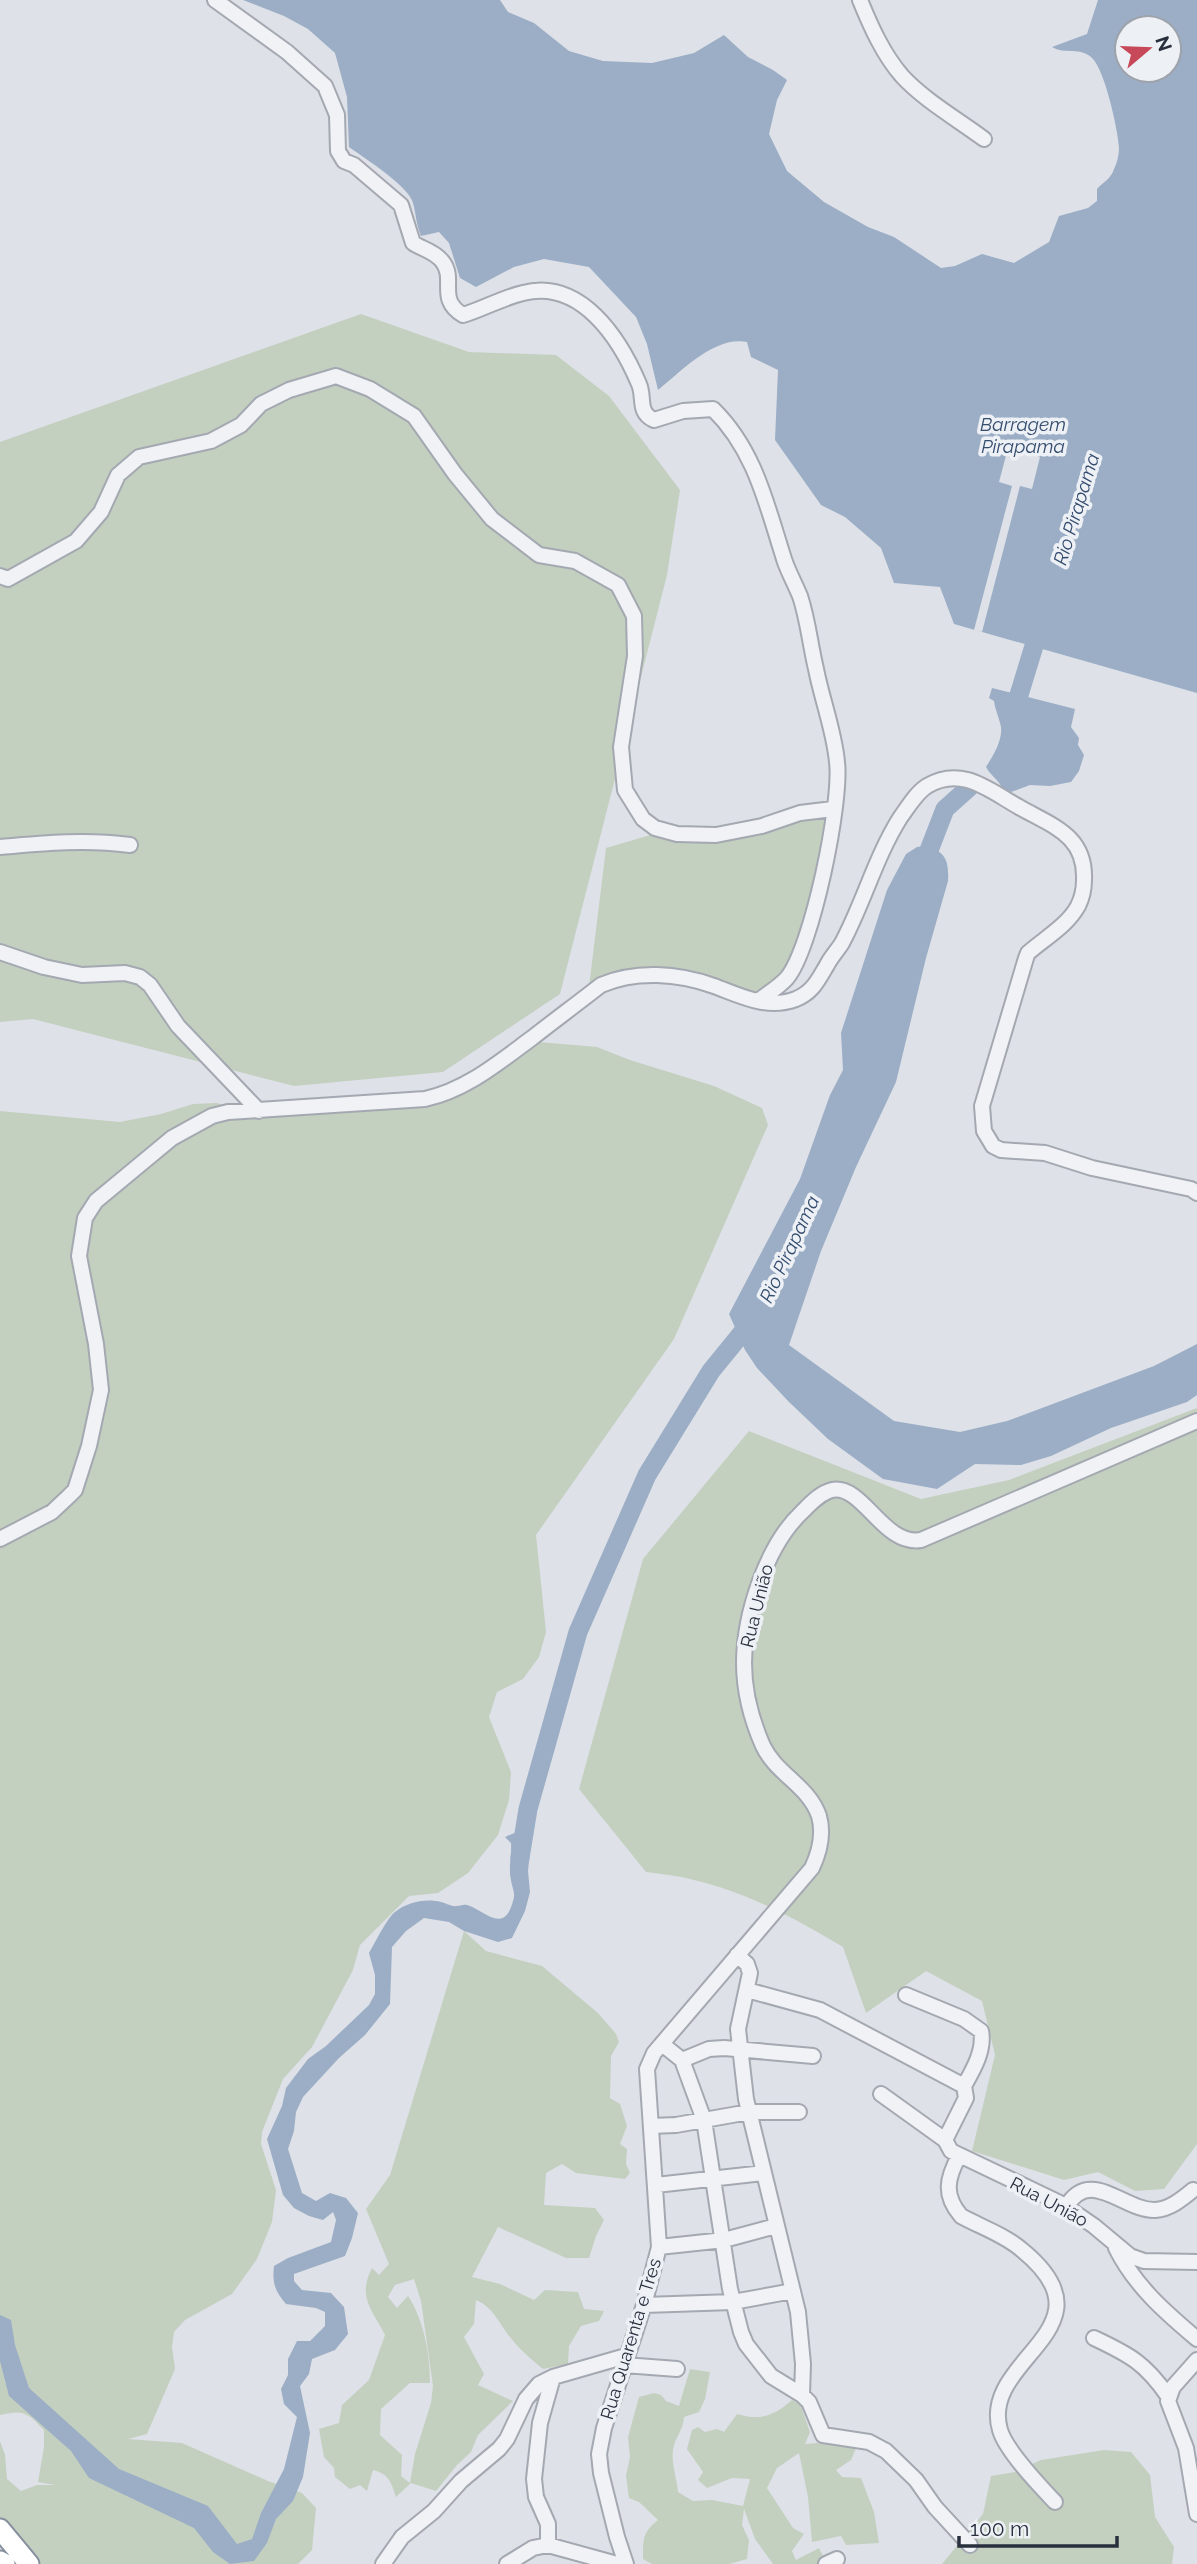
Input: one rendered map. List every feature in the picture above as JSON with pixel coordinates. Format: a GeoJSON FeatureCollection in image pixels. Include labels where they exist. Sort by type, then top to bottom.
{"type":"FeatureCollection","features":[{"type":"Feature","properties":{"kind":"highway"},"geometry":{"type":"LineString","coordinates":[[0,2529],[29,2564]]}},
{"type":"Feature","properties":{"kind":"highway"},"geometry":{"type":"LineString","coordinates":[[0,2561],[5,2564]]}},
{"type":"Feature","properties":{"kind":"street"},"geometry":{"type":"LineString","coordinates":[[215,0],[287,52],[325,86],[337,115],[338,151],[344,160],[354,165],[401,205],[413,243],[444,262],[447,299],[455,310],[463,315],[526,292],[559,294],[593,312],[613,337],[639,384],[643,396],[641,404],[650,419],[654,421],[665,415],[695,409],[713,410],[731,429],[747,453],[763,488],[810,631],[838,764],[821,885],[808,932],[788,977],[758,1001]]}},
{"type":"Feature","properties":{"kind":"street"},"geometry":{"type":"LineString","coordinates":[[860,0],[873,31],[904,78],[984,139]]}},
{"type":"Feature","properties":{"kind":"street"},"geometry":{"type":"LineString","coordinates":[[0,576],[8,579],[76,541],[101,512],[118,475],[138,457],[211,441],[241,425],[261,404],[289,390],[336,376],[370,389],[414,416],[455,474],[492,519],[539,555],[575,561],[618,586],[634,616],[635,656],[621,747],[625,790],[643,819],[654,828],[677,834],[716,835],[762,826],[800,813],[833,809]]}},
{"type":"Feature","properties":{"kind":"street"},"geometry":{"type":"LineString","coordinates":[[0,1539],[52,1512],[75,1490],[89,1447],[101,1390],[96,1344],[79,1256],[85,1218],[96,1201],[172,1138],[212,1116],[228,1112],[425,1099],[443,1095],[462,1087],[495,1066],[601,985],[628,976],[645,974],[694,980],[758,1001],[778,1004],[797,999],[811,991],[820,980],[842,943],[889,836],[910,803],[922,789],[931,784],[949,779],[970,779],[982,784],[1050,822],[1072,839],[1080,850],[1085,868],[1079,905],[1068,920],[1028,953],[1026,958],[982,1106],[984,1131],[993,1146],[1001,1150],[1045,1153],[1092,1168],[1191,1189],[1197,1193]]}},
{"type":"Feature","properties":{"kind":"street"},"geometry":{"type":"LineString","coordinates":[[0,847],[65,842],[130,845]]}},
{"type":"Feature","properties":{"kind":"street"},"geometry":{"type":"LineString","coordinates":[[0,953],[44,967],[82,975],[125,973],[141,977],[150,985],[178,1026],[259,1111]]}},
{"type":"Feature","properties":{"kind":"street","name":"Rua União"},"geometry":{"type":"LineString","coordinates":[[806,1875],[819,1854],[822,1827],[807,1794],[777,1767],[764,1748],[746,1692],[744,1665],[746,1638],[759,1585],[771,1552],[793,1520],[824,1494],[838,1490],[853,1497],[903,1539],[921,1540],[1197,1421]]}},
{"type":"Feature","properties":{"kind":"street","name":"Rua Quarenta e Tres"},"geometry":{"type":"LineString","coordinates":[[626,2564],[601,2473],[599,2454],[604,2428],[644,2305],[659,2247],[647,2069],[654,2053],[806,1875]]}},
{"type":"Feature","properties":{"kind":"street"},"geometry":{"type":"LineString","coordinates":[[737,1955],[749,1968],[750,1973],[739,2019],[740,2048],[749,2112],[793,2291],[802,2345],[802,2395]]}},
{"type":"Feature","properties":{"kind":"street"},"geometry":{"type":"LineString","coordinates":[[747,1990],[820,2010],[964,2086]]}},
{"type":"Feature","properties":{"kind":"street"},"geometry":{"type":"LineString","coordinates":[[906,1995],[964,2019],[981,2031],[983,2038],[978,2060],[964,2086],[966,2098],[945,2140]]}},
{"type":"Feature","properties":{"kind":"street"},"geometry":{"type":"LineString","coordinates":[[662,2044],[682,2060],[704,2120],[733,2302],[746,2344],[762,2366],[779,2382],[809,2402],[820,2433],[869,2442],[886,2451],[916,2480],[935,2507],[970,2545]]}},
{"type":"Feature","properties":{"kind":"street"},"geometry":{"type":"LineString","coordinates":[[682,2060],[709,2049],[740,2048],[813,2056]]}},
{"type":"Feature","properties":{"kind":"street","name":"Rua União"},"geometry":{"type":"LineString","coordinates":[[881,2094],[945,2140],[951,2151],[1066,2207],[1130,2256],[1144,2260],[1197,2262]]}},
{"type":"Feature","properties":{"kind":"street"},"geometry":{"type":"LineString","coordinates":[[651,2126],[749,2112],[799,2112]]}},
{"type":"Feature","properties":{"kind":"street"},"geometry":{"type":"LineString","coordinates":[[959,2156],[948,2176],[949,2190],[956,2210],[961,2216],[1022,2249],[1042,2267],[1053,2284],[1053,2325],[1011,2376],[1005,2388],[999,2418],[1001,2434],[1055,2502]]}},
{"type":"Feature","properties":{"kind":"street"},"geometry":{"type":"LineString","coordinates":[[656,2185],[764,2173]]}},
{"type":"Feature","properties":{"kind":"street"},"geometry":{"type":"LineString","coordinates":[[1066,2207],[1076,2194],[1087,2190],[1106,2193],[1149,2210],[1158,2210],[1179,2201],[1193,2190]]}},
{"type":"Feature","properties":{"kind":"street"},"geometry":{"type":"LineString","coordinates":[[659,2247],[724,2240],[776,2226]]}},
{"type":"Feature","properties":{"kind":"street"},"geometry":{"type":"LineString","coordinates":[[1115,2246],[1139,2286],[1197,2339]]}},
{"type":"Feature","properties":{"kind":"street"},"geometry":{"type":"LineString","coordinates":[[644,2305],[733,2302],[793,2291]]}},
{"type":"Feature","properties":{"kind":"street"},"geometry":{"type":"LineString","coordinates":[[1094,2338],[1127,2354],[1150,2371],[1168,2396]]}},
{"type":"Feature","properties":{"kind":"street"},"geometry":{"type":"LineString","coordinates":[[383,2564],[402,2537],[434,2511],[461,2481],[499,2449],[532,2390],[553,2377],[625,2360],[677,2370]]}},
{"type":"Feature","properties":{"kind":"street"},"geometry":{"type":"LineString","coordinates":[[1197,2360],[1168,2396],[1168,2403],[1192,2442],[1197,2514]]}},
{"type":"Feature","properties":{"kind":"street"},"geometry":{"type":"LineString","coordinates":[[548,2545],[548,2524],[536,2497],[534,2479],[540,2423],[553,2377]]}},
{"type":"Feature","properties":{"kind":"street"},"geometry":{"type":"LineString","coordinates":[[507,2564],[533,2548],[548,2545],[617,2564]]}},
{"type":"Feature","properties":{"kind":"green space"},"geometry":{"type":"Polygon","coordinates":[[[361,314],[469,352],[556,355],[609,396],[680,490],[667,575],[560,994],[443,1072],[294,1086],[33,1019],[0,1022],[0,442],[361,314]]]}},
{"type":"Feature","properties":{"kind":"green space"},"geometry":{"type":"Polygon","coordinates":[[[832,811],[806,932],[770,1003],[645,973],[588,995],[606,848],[664,831],[677,834],[832,811]]]}},
{"type":"Feature","properties":{"kind":"green space"},"geometry":{"type":"Polygon","coordinates":[[[527,1041],[597,1047],[714,1086],[762,1108],[768,1125],[674,1339],[536,1535],[546,1632],[539,1657],[523,1679],[497,1692],[489,1717],[511,1772],[509,1800],[498,1835],[468,1873],[438,1893],[409,1896],[360,1945],[353,1970],[312,2047],[283,2079],[262,2132],[261,2144],[276,2190],[272,2222],[257,2259],[232,2294],[185,2320],[174,2332],[172,2347],[175,2369],[147,2434],[128,2439],[182,2443],[302,2493],[316,2508],[312,2550],[298,2564],[39,2564],[25,2545],[0,2523],[0,2441],[5,2455],[7,2479],[21,2491],[37,2485],[55,2485],[38,2482],[44,2430],[25,2414],[15,2412],[0,2415],[0,1111],[120,1122],[193,1104],[217,1103],[247,1112],[425,1099],[527,1041]]]}},
{"type":"Feature","properties":{"kind":"green space"},"geometry":{"type":"Polygon","coordinates":[[[1197,1408],[1197,2144],[1164,2189],[1135,2191],[1098,2172],[1064,2180],[972,2151],[995,2055],[982,2001],[926,1971],[866,2013],[843,1947],[752,1899],[714,1885],[646,1872],[579,1789],[643,1559],[749,1431],[921,1499],[1009,1480],[1197,1408]]]}},
{"type":"Feature","properties":{"kind":"green space"},"geometry":{"type":"Polygon","coordinates":[[[464,1931],[486,1951],[542,1966],[598,2013],[616,2034],[619,2042],[611,2056],[610,2098],[620,2104],[627,2126],[620,2144],[627,2149],[626,2164],[630,2173],[625,2179],[576,2173],[562,2164],[546,2173],[544,2205],[595,2208],[604,2220],[589,2258],[566,2258],[498,2227],[472,2277],[500,2284],[534,2300],[545,2290],[578,2292],[584,2309],[604,2311],[599,2321],[581,2326],[569,2346],[568,2364],[543,2369],[517,2346],[491,2311],[476,2300],[474,2324],[464,2337],[484,2374],[478,2385],[513,2401],[478,2435],[471,2452],[436,2491],[411,2483],[396,2497],[389,2479],[373,2470],[367,2491],[360,2485],[350,2489],[335,2477],[334,2468],[324,2457],[319,2429],[339,2423],[342,2405],[369,2380],[385,2335],[368,2303],[366,2287],[372,2268],[379,2275],[389,2264],[366,2209],[390,2175],[464,1931]],[[414,2279],[395,2285],[388,2297],[397,2308],[408,2296],[414,2305],[425,2338],[430,2383],[410,2383],[381,2409],[380,2435],[402,2455],[401,2476],[410,2483],[433,2386],[421,2301],[414,2279]]]}},
{"type":"Feature","properties":{"kind":"green space"},"geometry":{"type":"Polygon","coordinates":[[[690,2369],[710,2372],[705,2399],[699,2412],[684,2417],[674,2445],[673,2460],[678,2492],[693,2501],[712,2500],[743,2506],[750,2479],[732,2478],[707,2488],[698,2480],[703,2472],[687,2449],[692,2430],[698,2427],[705,2432],[717,2429],[724,2432],[737,2414],[766,2416],[792,2400],[800,2404],[810,2432],[805,2444],[833,2442],[856,2448],[851,2460],[836,2470],[842,2477],[861,2478],[874,2512],[879,2543],[846,2545],[841,2536],[812,2542],[808,2497],[799,2453],[777,2468],[767,2488],[793,2528],[804,2534],[792,2551],[796,2560],[819,2548],[827,2564],[773,2564],[755,2539],[744,2509],[742,2525],[749,2540],[747,2559],[729,2564],[652,2564],[643,2559],[644,2537],[658,2520],[639,2502],[629,2498],[626,2476],[630,2457],[628,2437],[639,2397],[654,2393],[679,2406],[690,2369]]]}},
{"type":"Feature","properties":{"kind":"green space"},"geometry":{"type":"Polygon","coordinates":[[[1104,2450],[1131,2452],[1150,2475],[1155,2517],[1174,2547],[1172,2564],[942,2564],[983,2514],[991,2476],[1015,2472],[1041,2460],[1104,2450]]]}},
{"type":"Feature","properties":{"kind":"water","name":"Barragem Pirapama"},"geometry":{"type":"Polygon","coordinates":[[[243,0],[500,0],[508,12],[534,23],[569,51],[603,61],[652,63],[694,53],[724,35],[748,57],[787,80],[777,100],[769,134],[787,171],[824,202],[868,227],[894,237],[941,268],[955,266],[982,254],[1014,263],[1049,242],[1059,216],[1088,208],[1097,201],[1097,189],[1113,172],[1118,156],[1118,139],[1110,101],[1098,66],[1088,55],[1052,47],[1087,34],[1098,0],[1197,0],[1197,693],[954,624],[940,587],[894,583],[881,548],[845,517],[821,505],[775,440],[778,370],[751,357],[747,342],[723,344],[711,350],[658,390],[647,344],[636,317],[589,267],[544,259],[514,267],[476,287],[460,278],[449,243],[439,232],[421,236],[410,196],[385,173],[349,147],[347,97],[335,53],[308,29],[243,0]]]}},
{"type":"Feature","properties":{"kind":"water"},"geometry":{"type":"Polygon","coordinates":[[[992,688],[1075,709],[1071,727],[1079,738],[1078,745],[1084,755],[1079,771],[1071,782],[1050,786],[1030,785],[1011,792],[1002,788],[986,767],[998,746],[1001,734],[994,701],[989,698],[992,688]]]}},
{"type":"Feature","properties":{"kind":"water"},"geometry":{"type":"Polygon","coordinates":[[[925,846],[938,851],[945,858],[948,881],[896,1082],[821,1251],[789,1345],[894,1421],[960,1432],[1007,1421],[1154,1366],[1197,1344],[1197,1395],[1187,1402],[1111,1428],[1051,1456],[1021,1465],[975,1464],[937,1489],[883,1479],[828,1439],[757,1368],[745,1350],[729,1314],[800,1179],[830,1095],[843,1070],[841,1033],[887,890],[906,854],[917,847],[925,846]]]}},
{"type":"Feature","properties":{"kind":"water"},"geometry":{"type":"Polygon","coordinates":[[[519,1831],[532,1832],[528,1871],[530,1892],[525,1911],[512,1938],[498,1942],[464,1931],[449,1922],[424,1918],[406,1931],[392,1947],[390,2004],[365,2035],[339,2058],[303,2097],[296,2112],[288,2149],[302,2193],[316,2201],[330,2193],[346,2198],[358,2213],[345,2256],[294,2274],[294,2281],[302,2290],[331,2293],[344,2307],[348,2334],[335,2350],[312,2359],[309,2374],[300,2386],[310,2433],[303,2477],[293,2501],[276,2519],[267,2543],[254,2561],[230,2564],[213,2552],[194,2528],[89,2478],[71,2451],[9,2396],[0,2361],[0,2315],[11,2320],[15,2345],[29,2388],[119,2469],[208,2506],[237,2544],[252,2539],[261,2513],[284,2469],[297,2417],[284,2404],[281,2389],[288,2375],[288,2359],[297,2341],[310,2341],[325,2326],[325,2312],[316,2308],[286,2304],[275,2286],[274,2266],[331,2242],[336,2220],[333,2212],[323,2220],[309,2216],[294,2208],[283,2195],[267,2139],[282,2106],[286,2088],[308,2059],[326,2046],[369,2005],[375,1994],[375,1975],[369,1953],[395,1912],[411,1903],[429,1900],[453,1906],[467,1905],[493,1918],[504,1917],[514,1895],[510,1871],[511,1843],[505,1837],[519,1831]]]}},
{"type":"Feature","properties":{"kind":"pier"},"geometry":{"type":"Polygon","coordinates":[[[1008,448],[1040,457],[1032,489],[1020,486],[982,632],[974,630],[1012,486],[999,482],[1008,448]]]}},
{"type":"Feature","properties":{"kind":"waterway","name":"Rio Pirapama"},"geometry":{"type":"LineString","coordinates":[[1010,718],[1041,623]]}},
{"type":"Feature","properties":{"kind":"waterway","name":"Rio Pirapama"},"geometry":{"type":"LineString","coordinates":[[921,871],[945,809],[973,784]]}},
{"type":"Feature","properties":{"kind":"waterway"},"geometry":{"type":"LineString","coordinates":[[520,1858],[528,1809],[578,1632],[647,1475],[711,1371],[755,1317]]}}]}
